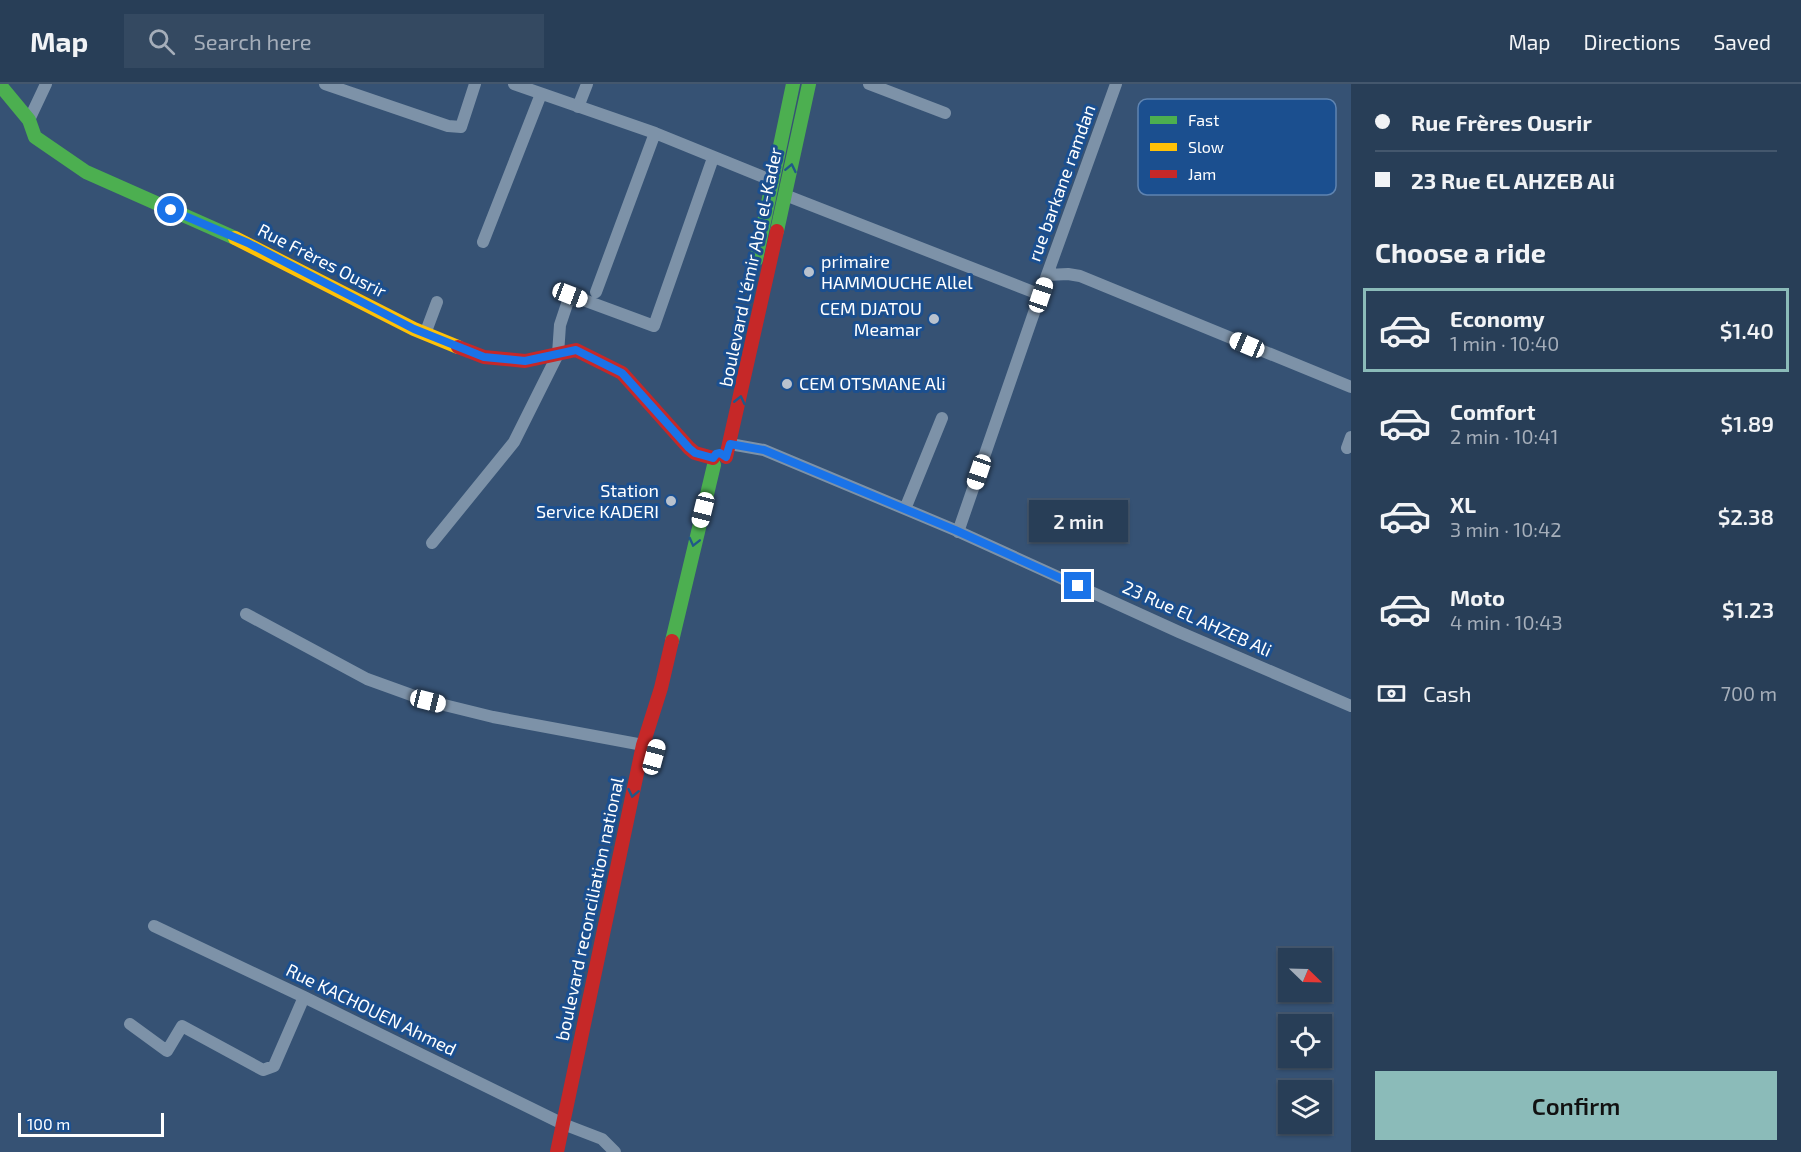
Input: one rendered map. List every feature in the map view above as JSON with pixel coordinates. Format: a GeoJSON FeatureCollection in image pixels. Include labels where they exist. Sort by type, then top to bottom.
{"type":"FeatureCollection","features":[{"type":"Feature","properties":{"kind":"main road"},"geometry":{"type":"LineString","coordinates":[[685,646],[753,278],[793,84]]}},
{"type":"Feature","properties":{"kind":"main road","name":"boulevard L'émir Abd el-Kader"},"geometry":{"type":"LineString","coordinates":[[721,457],[785,195],[809,84]]}},
{"type":"Feature","properties":{"kind":"main road","name":"Rue Frères Ousrir"},"geometry":{"type":"LineString","coordinates":[[0,85],[29,120],[35,137],[86,172],[248,243],[425,334],[484,357],[525,361],[576,350],[622,373],[695,453],[721,457]]}},
{"type":"Feature","properties":{"kind":"main road","name":"boulevard reconciliation national"},"geometry":{"type":"LineString","coordinates":[[557,1152],[568,1125],[643,745],[661,688],[686,577],[721,457]]}},
{"type":"Feature","properties":{"kind":"main road"},"geometry":{"type":"LineString","coordinates":[[660,736],[669,708]]}},
{"type":"Feature","properties":{"kind":"main road"},"geometry":{"type":"LineString","coordinates":[[568,1152],[568,1125],[635,831],[652,767]]}},
{"type":"Feature","properties":{"kind":"street"},"geometry":{"type":"LineString","coordinates":[[29,120],[46,84]]}},
{"type":"Feature","properties":{"kind":"street"},"geometry":{"type":"LineString","coordinates":[[325,84],[448,126],[461,127],[476,84]]}},
{"type":"Feature","properties":{"kind":"street"},"geometry":{"type":"LineString","coordinates":[[514,84],[655,133],[773,181]]}},
{"type":"Feature","properties":{"kind":"street"},"geometry":{"type":"LineString","coordinates":[[578,107],[586,84]]}},
{"type":"Feature","properties":{"kind":"street"},"geometry":{"type":"LineString","coordinates":[[869,84],[945,113]]}},
{"type":"Feature","properties":{"kind":"street","name":"rue barkane ramdan"},"geometry":{"type":"LineString","coordinates":[[958,532],[1116,84]]}},
{"type":"Feature","properties":{"kind":"street"},"geometry":{"type":"LineString","coordinates":[[483,242],[541,94]]}},
{"type":"Feature","properties":{"kind":"street"},"geometry":{"type":"LineString","coordinates":[[596,292],[655,133]]}},
{"type":"Feature","properties":{"kind":"street"},"geometry":{"type":"LineString","coordinates":[[432,543],[514,442],[558,354],[560,325],[570,295],[654,326],[713,158]]}},
{"type":"Feature","properties":{"kind":"street"},"geometry":{"type":"LineString","coordinates":[[785,195],[1041,295]]}},
{"type":"Feature","properties":{"kind":"street"},"geometry":{"type":"LineString","coordinates":[[1047,275],[1080,276],[1351,387]]}},
{"type":"Feature","properties":{"kind":"street"},"geometry":{"type":"LineString","coordinates":[[425,334],[437,302]]}},
{"type":"Feature","properties":{"kind":"street"},"geometry":{"type":"LineString","coordinates":[[905,509],[942,418]]}},
{"type":"Feature","properties":{"kind":"street","name":"23 Rue EL AHZEB Ali"},"geometry":{"type":"LineString","coordinates":[[721,457],[764,450],[958,532],[1179,632],[1351,706]]}},
{"type":"Feature","properties":{"kind":"street"},"geometry":{"type":"LineString","coordinates":[[246,614],[367,679],[428,701],[494,717],[643,745]]}},
{"type":"Feature","properties":{"kind":"street","name":"Rue KACHOUEN Ahmed"},"geometry":{"type":"LineString","coordinates":[[154,926],[568,1125],[602,1139],[615,1152]]}},
{"type":"Feature","properties":{"kind":"street"},"geometry":{"type":"LineString","coordinates":[[130,1024],[167,1051],[182,1026],[263,1070],[274,1066],[304,997]]}},
{"type":"Feature","properties":{"kind":"traffic: fast"},"geometry":{"type":"LineString","coordinates":[[756,260],[793,84]]}},
{"type":"Feature","properties":{"kind":"traffic: fast"},"geometry":{"type":"LineString","coordinates":[[777,231],[809,84]]}},
{"type":"Feature","properties":{"kind":"traffic: fast"},"geometry":{"type":"LineString","coordinates":[[0,85],[29,120],[35,137],[86,172],[235,238]]}},
{"type":"Feature","properties":{"kind":"traffic: fast"},"geometry":{"type":"LineString","coordinates":[[672,641],[714,465]]}},
{"type":"Feature","properties":{"kind":"traffic: slow"},"geometry":{"type":"LineString","coordinates":[[235,238],[414,329],[458,347]]}},
{"type":"Feature","properties":{"kind":"traffic: jam"},"geometry":{"type":"LineString","coordinates":[[726,457],[777,231]]}},
{"type":"Feature","properties":{"kind":"traffic: jam"},"geometry":{"type":"LineString","coordinates":[[458,347],[484,357],[525,361],[576,350],[622,373],[689,448],[695,453],[713,458]]}},
{"type":"Feature","properties":{"kind":"traffic: jam"},"geometry":{"type":"LineString","coordinates":[[557,1152],[643,745],[661,688],[672,641]]}},
{"type":"Feature","properties":{"kind":"place","name":"primaire HAMMOUCHE Allel"},"geometry":{"type":"Point","coordinates":[809,272]}},
{"type":"Feature","properties":{"kind":"place","name":"CEM DJATOU Meamar"},"geometry":{"type":"Point","coordinates":[934,319]}},
{"type":"Feature","properties":{"kind":"place","name":"CEM OTSMANE Ali"},"geometry":{"type":"Point","coordinates":[787,384]}},
{"type":"Feature","properties":{"kind":"place","name":"Station Service KADERI"},"geometry":{"type":"Point","coordinates":[671,501]}},
{"type":"Feature","properties":{"kind":"route"},"geometry":{"type":"LineString","coordinates":[[171,210],[248,243],[414,329],[484,357],[525,361],[576,350],[622,373],[695,453],[713,458],[716,454],[723,453],[726,457],[730,444],[764,450],[955,530],[1078,586]]}}]}
